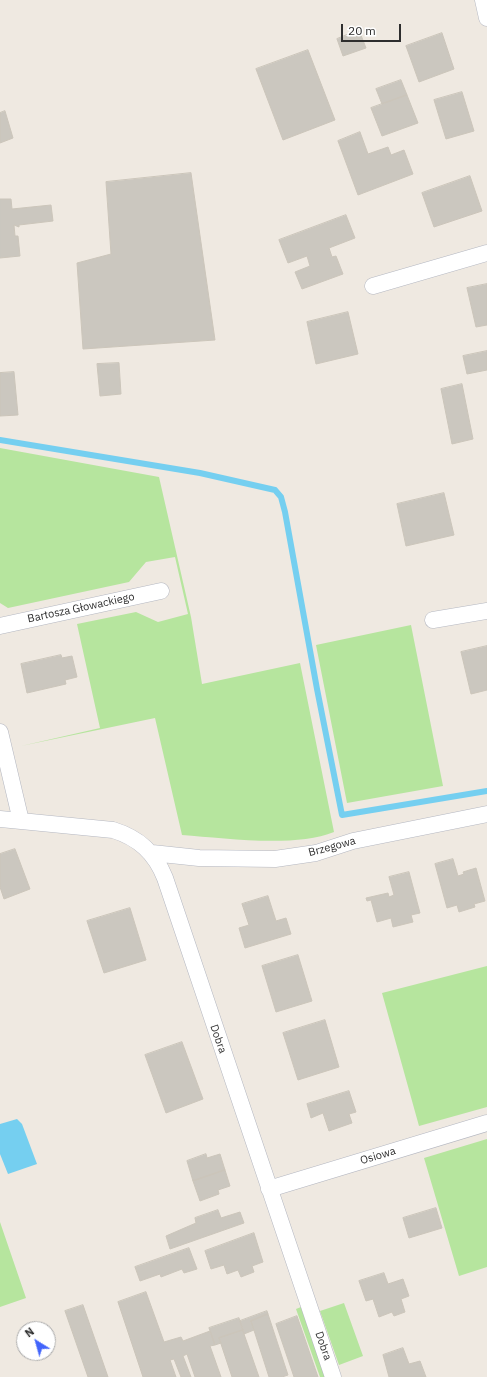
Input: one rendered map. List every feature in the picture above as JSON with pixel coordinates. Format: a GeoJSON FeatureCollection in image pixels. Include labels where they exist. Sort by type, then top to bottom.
{"type":"FeatureCollection","features":[{"type":"Feature","properties":{"kind":"street"},"geometry":{"type":"LineString","coordinates":[[483,0],[487,18]]}},
{"type":"Feature","properties":{"kind":"street"},"geometry":{"type":"LineString","coordinates":[[373,286],[487,253]]}},
{"type":"Feature","properties":{"kind":"street","name":"Bartosza Głowackiego"},"geometry":{"type":"LineString","coordinates":[[0,626],[161,591]]}},
{"type":"Feature","properties":{"kind":"street"},"geometry":{"type":"LineString","coordinates":[[433,620],[487,611]]}},
{"type":"Feature","properties":{"kind":"street"},"geometry":{"type":"LineString","coordinates":[[0,732],[21,821]]}},
{"type":"Feature","properties":{"kind":"street","name":"Brzegowa"},"geometry":{"type":"LineString","coordinates":[[152,853],[199,858],[275,859],[316,853],[353,841],[487,814]]}},
{"type":"Feature","properties":{"kind":"street","name":"Dobra"},"geometry":{"type":"LineString","coordinates":[[0,819],[113,830],[133,838],[152,853],[165,878],[333,1377]]}},
{"type":"Feature","properties":{"kind":"street","name":"Osiowa"},"geometry":{"type":"LineString","coordinates":[[269,1189],[487,1123]]}},
{"type":"Feature","properties":{"kind":"green space"},"geometry":{"type":"Polygon","coordinates":[[[0,448],[159,477],[191,617],[202,684],[300,663],[334,832],[318,837],[300,840],[280,841],[238,840],[182,835],[155,718],[21,746],[100,728],[77,624],[136,612],[158,622],[188,614],[175,557],[146,562],[129,582],[8,608],[0,603],[0,448]]]}},
{"type":"Feature","properties":{"kind":"green space"},"geometry":{"type":"Polygon","coordinates":[[[411,625],[443,786],[347,803],[316,645],[411,625]]]}},
{"type":"Feature","properties":{"kind":"green space"},"geometry":{"type":"Polygon","coordinates":[[[487,966],[487,1107],[419,1126],[382,993],[487,966]]]}},
{"type":"Feature","properties":{"kind":"green space"},"geometry":{"type":"Polygon","coordinates":[[[487,1139],[487,1267],[459,1276],[424,1158],[487,1139]]]}},
{"type":"Feature","properties":{"kind":"green space"},"geometry":{"type":"Polygon","coordinates":[[[0,1222],[26,1298],[0,1307],[0,1222]]]}},
{"type":"Feature","properties":{"kind":"green space"},"geometry":{"type":"Polygon","coordinates":[[[344,1303],[363,1356],[339,1365],[320,1311],[344,1303]]]}},
{"type":"Feature","properties":{"kind":"green space"},"geometry":{"type":"Polygon","coordinates":[[[301,1307],[325,1377],[320,1377],[296,1309],[301,1307]]]}},
{"type":"Feature","properties":{"kind":"water"},"geometry":{"type":"Polygon","coordinates":[[[17,1119],[22,1124],[37,1164],[8,1174],[0,1154],[0,1124],[17,1119]]]}},
{"type":"Feature","properties":{"kind":"building"},"geometry":{"type":"Polygon","coordinates":[[[359,30],[366,48],[343,56],[337,39],[359,30]]]}},
{"type":"Feature","properties":{"kind":"building"},"geometry":{"type":"Polygon","coordinates":[[[442,33],[454,69],[419,82],[406,46],[442,33]]]}},
{"type":"Feature","properties":{"kind":"building"},"geometry":{"type":"Polygon","coordinates":[[[308,50],[335,120],[283,140],[256,69],[308,50]]]}},
{"type":"Feature","properties":{"kind":"building"},"geometry":{"type":"Polygon","coordinates":[[[401,80],[407,95],[382,104],[376,89],[401,80]]]}},
{"type":"Feature","properties":{"kind":"building"},"geometry":{"type":"Polygon","coordinates":[[[462,92],[474,131],[446,139],[434,100],[462,92]]]}},
{"type":"Feature","properties":{"kind":"building"},"geometry":{"type":"Polygon","coordinates":[[[407,95],[418,123],[382,136],[371,108],[407,95]]]}},
{"type":"Feature","properties":{"kind":"building"},"geometry":{"type":"Polygon","coordinates":[[[5,111],[13,138],[0,143],[0,113],[5,111]]]}},
{"type":"Feature","properties":{"kind":"building"},"geometry":{"type":"Polygon","coordinates":[[[360,132],[368,154],[388,147],[391,155],[404,150],[413,174],[358,195],[338,141],[360,132]]]}},
{"type":"Feature","properties":{"kind":"building"},"geometry":{"type":"Polygon","coordinates":[[[191,173],[215,340],[83,349],[77,263],[111,254],[106,182],[191,173]]]}},
{"type":"Feature","properties":{"kind":"building"},"geometry":{"type":"Polygon","coordinates":[[[470,176],[482,211],[434,227],[422,193],[470,176]]]}},
{"type":"Feature","properties":{"kind":"building"},"geometry":{"type":"Polygon","coordinates":[[[0,199],[11,199],[12,209],[51,205],[53,221],[19,225],[19,227],[14,225],[15,236],[18,236],[20,256],[0,258],[0,199]]]}},
{"type":"Feature","properties":{"kind":"building"},"geometry":{"type":"Polygon","coordinates":[[[346,215],[355,238],[329,248],[332,257],[336,256],[343,274],[302,289],[295,272],[310,266],[307,256],[288,263],[279,240],[346,215]]]}},
{"type":"Feature","properties":{"kind":"building"},"geometry":{"type":"Polygon","coordinates":[[[487,284],[487,325],[476,327],[467,288],[487,284]]]}},
{"type":"Feature","properties":{"kind":"building"},"geometry":{"type":"Polygon","coordinates":[[[348,312],[358,354],[316,364],[307,322],[348,312]]]}},
{"type":"Feature","properties":{"kind":"building"},"geometry":{"type":"Polygon","coordinates":[[[487,351],[487,370],[467,374],[463,356],[487,351]]]}},
{"type":"Feature","properties":{"kind":"building"},"geometry":{"type":"Polygon","coordinates":[[[119,363],[121,394],[100,396],[97,364],[119,363]]]}},
{"type":"Feature","properties":{"kind":"building"},"geometry":{"type":"Polygon","coordinates":[[[14,372],[18,415],[0,416],[0,373],[14,372]]]}},
{"type":"Feature","properties":{"kind":"building"},"geometry":{"type":"Polygon","coordinates":[[[462,384],[473,439],[452,444],[441,389],[462,384]]]}},
{"type":"Feature","properties":{"kind":"building"},"geometry":{"type":"Polygon","coordinates":[[[444,493],[454,535],[406,546],[397,504],[444,493]]]}},
{"type":"Feature","properties":{"kind":"building"},"geometry":{"type":"Polygon","coordinates":[[[487,646],[487,690],[471,694],[461,652],[487,646]]]}},
{"type":"Feature","properties":{"kind":"building"},"geometry":{"type":"Polygon","coordinates":[[[61,655],[62,658],[72,656],[77,677],[65,680],[66,684],[27,693],[21,664],[61,655]]]}},
{"type":"Feature","properties":{"kind":"building"},"geometry":{"type":"Polygon","coordinates":[[[15,849],[30,889],[4,899],[0,887],[0,854],[15,849]]]}},
{"type":"Feature","properties":{"kind":"building"},"geometry":{"type":"Polygon","coordinates":[[[453,859],[458,876],[464,874],[463,872],[476,868],[485,901],[474,904],[475,907],[459,912],[457,905],[447,908],[435,864],[453,859]]]}},
{"type":"Feature","properties":{"kind":"building"},"geometry":{"type":"Polygon","coordinates":[[[409,872],[420,913],[411,915],[413,922],[393,927],[391,918],[377,922],[371,900],[367,901],[366,898],[388,893],[389,897],[394,895],[389,877],[409,872]]]}},
{"type":"Feature","properties":{"kind":"building"},"geometry":{"type":"Polygon","coordinates":[[[268,896],[276,921],[286,918],[291,934],[245,948],[239,928],[249,925],[242,904],[268,896]]]}},
{"type":"Feature","properties":{"kind":"building"},"geometry":{"type":"Polygon","coordinates":[[[130,908],[146,960],[104,973],[87,921],[130,908]]]}},
{"type":"Feature","properties":{"kind":"building"},"geometry":{"type":"Polygon","coordinates":[[[298,955],[312,1001],[276,1012],[262,966],[298,955]]]}},
{"type":"Feature","properties":{"kind":"building"},"geometry":{"type":"Polygon","coordinates":[[[325,1020],[339,1067],[298,1080],[283,1033],[325,1020]]]}},
{"type":"Feature","properties":{"kind":"building"},"geometry":{"type":"Polygon","coordinates":[[[182,1042],[203,1099],[166,1113],[145,1055],[182,1042]]]}},
{"type":"Feature","properties":{"kind":"building"},"geometry":{"type":"Polygon","coordinates":[[[349,1091],[356,1112],[349,1114],[352,1123],[329,1131],[323,1113],[311,1118],[307,1104],[349,1091]]]}},
{"type":"Feature","properties":{"kind":"building"},"geometry":{"type":"Polygon","coordinates":[[[206,1154],[207,1158],[220,1154],[225,1170],[193,1181],[187,1161],[206,1154]]]}},
{"type":"Feature","properties":{"kind":"building"},"geometry":{"type":"Polygon","coordinates":[[[225,1170],[230,1186],[218,1190],[219,1194],[200,1201],[193,1181],[225,1170]]]}},
{"type":"Feature","properties":{"kind":"building"},"geometry":{"type":"Polygon","coordinates":[[[436,1208],[442,1228],[409,1238],[403,1218],[436,1208]]]}},
{"type":"Feature","properties":{"kind":"building"},"geometry":{"type":"Polygon","coordinates":[[[218,1210],[221,1218],[240,1212],[244,1223],[170,1249],[166,1236],[196,1223],[195,1218],[218,1210]]]}},
{"type":"Feature","properties":{"kind":"building"},"geometry":{"type":"Polygon","coordinates":[[[254,1233],[263,1262],[252,1266],[254,1272],[241,1277],[238,1270],[227,1274],[224,1265],[211,1269],[205,1251],[254,1233]]]}},
{"type":"Feature","properties":{"kind":"building"},"geometry":{"type":"Polygon","coordinates":[[[189,1248],[197,1269],[184,1273],[182,1269],[161,1277],[160,1274],[140,1281],[135,1267],[189,1248]]]}},
{"type":"Feature","properties":{"kind":"building"},"geometry":{"type":"Polygon","coordinates":[[[384,1273],[388,1284],[403,1279],[409,1296],[401,1299],[405,1312],[394,1316],[392,1312],[379,1317],[373,1299],[366,1301],[359,1281],[384,1273]]]}},
{"type":"Feature","properties":{"kind":"building"},"geometry":{"type":"Polygon","coordinates":[[[146,1292],[164,1342],[181,1337],[183,1341],[210,1331],[215,1345],[210,1346],[221,1377],[195,1377],[187,1354],[183,1356],[191,1377],[181,1377],[174,1359],[170,1360],[176,1377],[143,1377],[118,1302],[146,1292]]]}},
{"type":"Feature","properties":{"kind":"building"},"geometry":{"type":"Polygon","coordinates":[[[83,1305],[108,1377],[88,1377],[65,1311],[83,1305]]]}},
{"type":"Feature","properties":{"kind":"building"},"geometry":{"type":"Polygon","coordinates":[[[267,1311],[268,1314],[251,1321],[254,1330],[244,1334],[240,1321],[267,1311]]]}},
{"type":"Feature","properties":{"kind":"building"},"geometry":{"type":"Polygon","coordinates":[[[268,1314],[288,1375],[282,1377],[269,1377],[251,1321],[268,1314]]]}},
{"type":"Feature","properties":{"kind":"building"},"geometry":{"type":"Polygon","coordinates":[[[297,1316],[318,1377],[294,1377],[276,1324],[297,1316]]]}},
{"type":"Feature","properties":{"kind":"building"},"geometry":{"type":"Polygon","coordinates":[[[239,1318],[243,1330],[219,1338],[221,1343],[215,1345],[209,1328],[239,1318]]]}},
{"type":"Feature","properties":{"kind":"building"},"geometry":{"type":"Polygon","coordinates":[[[243,1330],[259,1377],[232,1377],[219,1338],[243,1330]]]}},
{"type":"Feature","properties":{"kind":"building"},"geometry":{"type":"Polygon","coordinates":[[[403,1348],[409,1364],[420,1361],[426,1377],[389,1377],[383,1355],[403,1348]]]}},
{"type":"Feature","properties":{"kind":"waterway"},"geometry":{"type":"LineString","coordinates":[[0,440],[200,473],[275,490],[281,497],[285,512],[317,689],[342,815],[487,791]]}}]}
